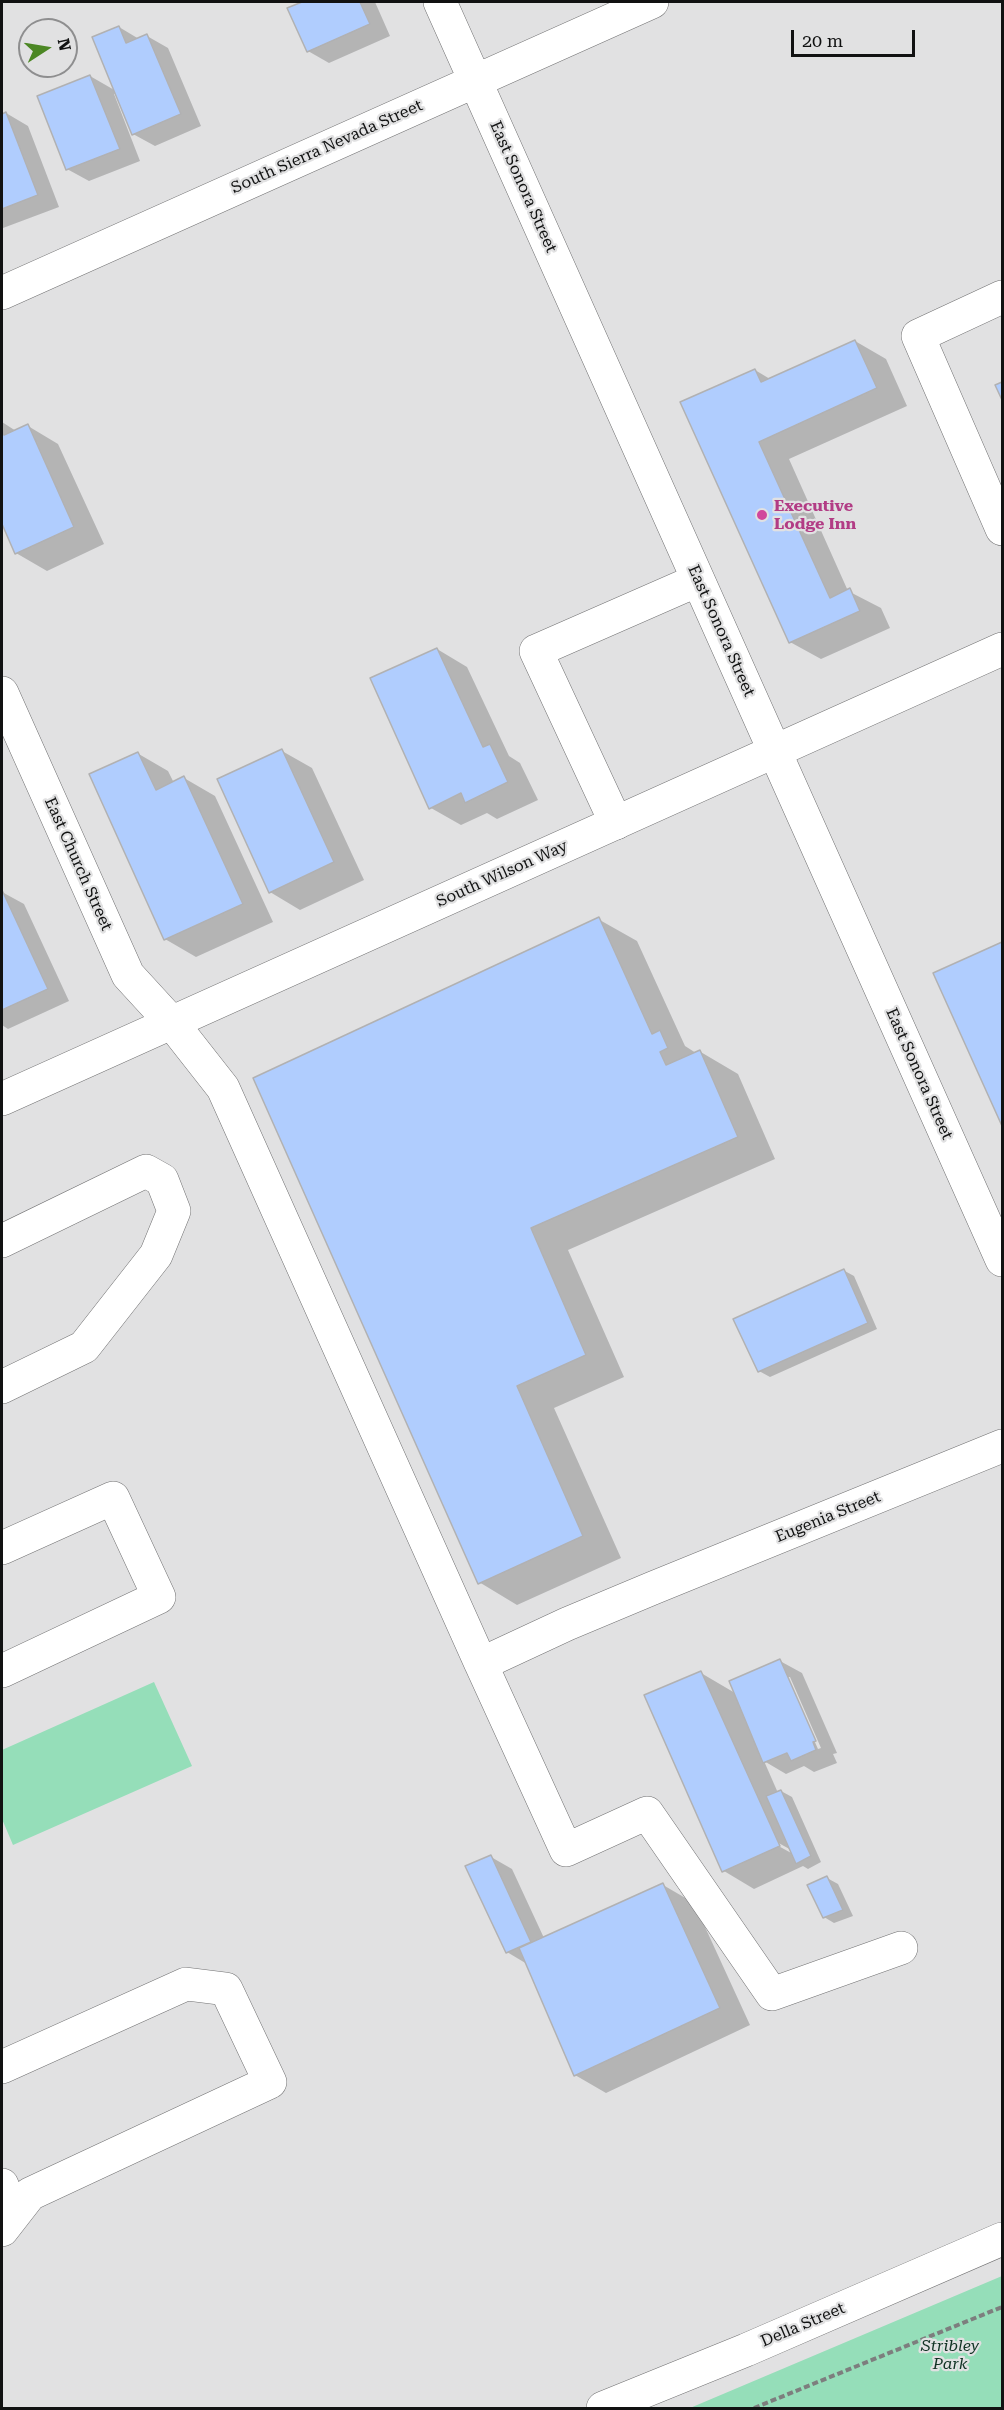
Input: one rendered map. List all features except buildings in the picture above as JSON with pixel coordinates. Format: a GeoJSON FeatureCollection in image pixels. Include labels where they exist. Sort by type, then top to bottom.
{"type":"FeatureCollection","features":[{"type":"Feature","properties":{"kind":"street","name":"East Sonora Street"},"geometry":{"type":"LineString","coordinates":[[440,2],[1002,1260]]}},
{"type":"Feature","properties":{"kind":"street","name":"South Sierra Nevada Street"},"geometry":{"type":"LineString","coordinates":[[2,293],[652,2]]}},
{"type":"Feature","properties":{"kind":"street"},"geometry":{"type":"LineString","coordinates":[[1002,297],[918,336],[1002,529]]}},
{"type":"Feature","properties":{"kind":"street"},"geometry":{"type":"LineString","coordinates":[[616,823],[536,651],[698,580]]}},
{"type":"Feature","properties":{"kind":"street","name":"South Wilson Way"},"geometry":{"type":"LineString","coordinates":[[2,1099],[1002,649]]}},
{"type":"Feature","properties":{"kind":"street","name":"East Church Street"},"geometry":{"type":"LineString","coordinates":[[2,693],[128,975],[172,1023],[223,1088],[566,1850],[647,1813],[772,1994],[901,1948]]}},
{"type":"Feature","properties":{"kind":"street"},"geometry":{"type":"LineString","coordinates":[[2,1240],[146,1171],[162,1180],[174,1211],[156,1255],[84,1347],[2,1387]]}},
{"type":"Feature","properties":{"kind":"street","name":"Eugenia Street"},"geometry":{"type":"LineString","coordinates":[[481,1664],[567,1624],[653,1588],[1002,1446]]}},
{"type":"Feature","properties":{"kind":"street"},"geometry":{"type":"LineString","coordinates":[[2,1548],[113,1498],[159,1597],[2,1671]]}},
{"type":"Feature","properties":{"kind":"street"},"geometry":{"type":"LineString","coordinates":[[2,2067],[186,1984],[226,1989],[270,2082],[30,2194],[6,2210]]}},
{"type":"Feature","properties":{"kind":"street","name":"Della Street"},"geometry":{"type":"LineString","coordinates":[[603,2409],[1002,2239]]}},
{"type":"Feature","properties":{"kind":"path"},"geometry":{"type":"LineString","coordinates":[[754,2409],[1002,2308]]}},
{"type":"Feature","properties":{"kind":"green space"},"geometry":{"type":"Polygon","coordinates":[[[154,1682],[192,1766],[13,1845],[2,1819],[2,1750],[154,1682]]]}},
{"type":"Feature","properties":{"kind":"green space","name":"Stribley Park"},"geometry":{"type":"Polygon","coordinates":[[[1002,2276],[1002,2408],[690,2408],[1002,2276]]]}},
{"type":"Feature","properties":{"kind":"place","name":"Executive Lodge Inn"},"geometry":{"type":"Point","coordinates":[762,515]}}]}
